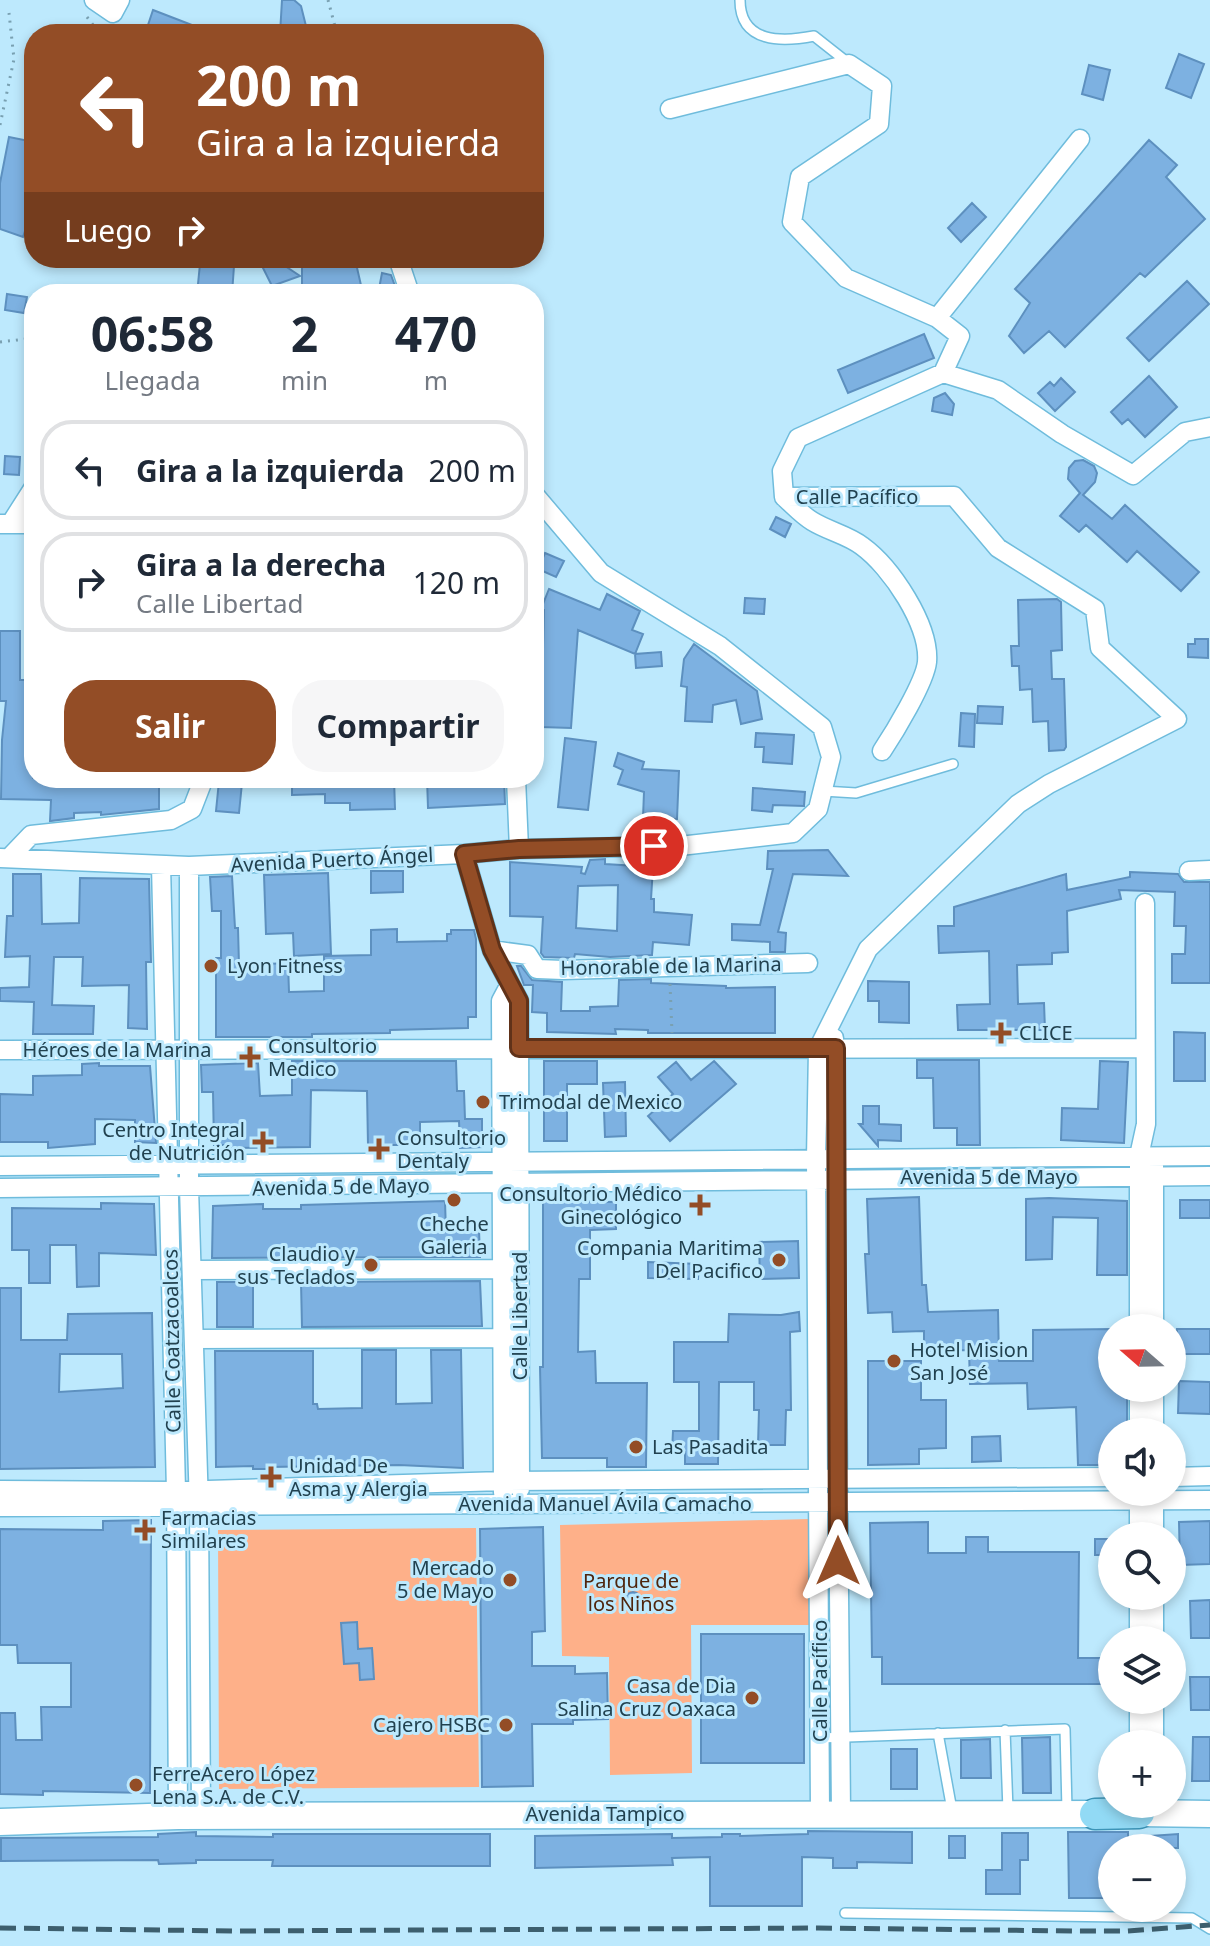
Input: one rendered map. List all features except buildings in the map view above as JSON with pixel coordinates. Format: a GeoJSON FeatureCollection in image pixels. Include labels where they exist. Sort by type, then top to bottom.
{"type":"FeatureCollection","features":[{"type":"Feature","properties":{"kind":"main road","name":"Avenida Tampico"},"geometry":{"type":"LineString","coordinates":[[1186,1812],[1210,1814]]}},
{"type":"Feature","properties":{"kind":"main road","name":"Avenida Tampico"},"geometry":{"type":"LineString","coordinates":[[0,1822],[190,1816],[1098,1813]]}},
{"type":"Feature","properties":{"kind":"street"},"geometry":{"type":"LineString","coordinates":[[94,0],[113,13],[120,0]]}},
{"type":"Feature","properties":{"kind":"street"},"geometry":{"type":"LineString","coordinates":[[670,109],[849,64],[882,86],[879,124],[800,177],[792,222],[846,278],[937,318],[960,336],[943,373],[998,390],[1062,434],[1133,475],[1185,432],[1210,427]]}},
{"type":"Feature","properties":{"kind":"street"},"geometry":{"type":"LineString","coordinates":[[937,318],[1080,139]]}},
{"type":"Feature","properties":{"kind":"street","name":"Calle Pacífico"},"geometry":{"type":"LineString","coordinates":[[831,1813],[840,1738],[828,1502],[818,1479],[816,1158],[832,1024],[868,949],[1018,804],[1049,784],[1177,719],[1100,648],[1095,609],[998,548],[954,496],[784,497],[782,471],[798,438],[943,373]]}},
{"type":"Feature","properties":{"kind":"street"},"geometry":{"type":"LineString","coordinates":[[784,497],[811,520],[862,546],[904,593],[916,616],[927,664],[899,726],[882,751]]}},
{"type":"Feature","properties":{"kind":"street"},"geometry":{"type":"LineString","coordinates":[[6,524],[24,500]]}},
{"type":"Feature","properties":{"kind":"street","name":"Avenida Puerto Ángel"},"geometry":{"type":"LineString","coordinates":[[5,858],[189,866],[519,849],[680,846],[793,833],[818,809],[823,791],[831,757],[822,727],[720,646],[601,573],[544,506]]}},
{"type":"Feature","properties":{"kind":"street"},"geometry":{"type":"LineString","coordinates":[[5,858],[31,835],[171,820],[192,809],[200,788]]}},
{"type":"Feature","properties":{"kind":"street"},"geometry":{"type":"LineString","coordinates":[[516,788],[519,849]]}},
{"type":"Feature","properties":{"kind":"street","name":"Calle Libertad"},"geometry":{"type":"LineString","coordinates":[[464,854],[492,950],[519,1001],[510,1048],[512,1504]]}},
{"type":"Feature","properties":{"kind":"street","name":"Calle Coatzacoalcos"},"geometry":{"type":"LineString","coordinates":[[161,865],[176,1499],[190,1816]]}},
{"type":"Feature","properties":{"kind":"street","name":"Calle Coatzacoalcos"},"geometry":{"type":"LineString","coordinates":[[189,866],[189,1188],[199,1498],[190,1816]]}},
{"type":"Feature","properties":{"kind":"street"},"geometry":{"type":"LineString","coordinates":[[1189,871],[1210,870]]}},
{"type":"Feature","properties":{"kind":"street"},"geometry":{"type":"LineString","coordinates":[[1140,1314],[1147,1156],[1145,903]]}},
{"type":"Feature","properties":{"kind":"street","name":"Honorable de la Marina"},"geometry":{"type":"LineString","coordinates":[[492,950],[528,955],[537,969],[808,963]]}},
{"type":"Feature","properties":{"kind":"street","name":"Calle Pacífico"},"geometry":{"type":"LineString","coordinates":[[827,1048],[836,1158],[837,1479],[828,1502],[820,1738],[831,1813]]}},
{"type":"Feature","properties":{"kind":"street","name":"Héroes de la Marina"},"geometry":{"type":"LineString","coordinates":[[0,1050],[1145,1048]]}},
{"type":"Feature","properties":{"kind":"street","name":"Avenida 5 de Mayo"},"geometry":{"type":"LineString","coordinates":[[0,1166],[1210,1156]]}},
{"type":"Feature","properties":{"kind":"street"},"geometry":{"type":"LineString","coordinates":[[41,1167],[41,1190]]}},
{"type":"Feature","properties":{"kind":"street"},"geometry":{"type":"LineString","coordinates":[[1146,1176],[1153,1314]]}},
{"type":"Feature","properties":{"kind":"street","name":"Avenida 5 de Mayo"},"geometry":{"type":"LineString","coordinates":[[0,1188],[41,1190],[816,1178],[1210,1176]]}},
{"type":"Feature","properties":{"kind":"street","name":"Calle Libertad"},"geometry":{"type":"LineString","coordinates":[[510,1185],[502,1269],[502,1338],[512,1481]]}},
{"type":"Feature","properties":{"kind":"street"},"geometry":{"type":"LineString","coordinates":[[192,1270],[502,1269]]}},
{"type":"Feature","properties":{"kind":"street"},"geometry":{"type":"LineString","coordinates":[[194,1339],[502,1338]]}},
{"type":"Feature","properties":{"kind":"street"},"geometry":{"type":"LineString","coordinates":[[1186,1477],[1210,1476]]}},
{"type":"Feature","properties":{"kind":"street","name":"Avenida Manuel Ávila Camacho"},"geometry":{"type":"LineString","coordinates":[[0,1507],[512,1481],[1098,1477]]}},
{"type":"Feature","properties":{"kind":"street","name":"Avenida Manuel Ávila Camacho"},"geometry":{"type":"LineString","coordinates":[[0,1490],[176,1499]]}},
{"type":"Feature","properties":{"kind":"street","name":"Avenida Manuel Ávila Camacho"},"geometry":{"type":"LineString","coordinates":[[199,1498],[512,1504],[1098,1497]]}},
{"type":"Feature","properties":{"kind":"street","name":"Avenida Manuel Ávila Camacho"},"geometry":{"type":"LineString","coordinates":[[1186,1498],[1210,1500]]}},
{"type":"Feature","properties":{"kind":"lane"},"geometry":{"type":"LineString","coordinates":[[740,0],[740,9],[750,28],[766,39],[814,36],[849,64]]}},
{"type":"Feature","properties":{"kind":"lane"},"geometry":{"type":"LineString","coordinates":[[823,791],[856,793],[953,764]]}},
{"type":"Feature","properties":{"kind":"lane"},"geometry":{"type":"LineString","coordinates":[[820,1738],[1065,1729],[1081,1814]]}},
{"type":"Feature","properties":{"kind":"lane"},"geometry":{"type":"LineString","coordinates":[[1005,1730],[1008,1814]]}},
{"type":"Feature","properties":{"kind":"lane"},"geometry":{"type":"LineString","coordinates":[[938,1733],[952,1814]]}},
{"type":"Feature","properties":{"kind":"lane"},"geometry":{"type":"LineString","coordinates":[[845,1913],[1192,1918],[1210,1929]]}},
{"type":"Feature","properties":{"kind":"path"},"geometry":{"type":"LineString","coordinates":[[328,0],[334,24]]}},
{"type":"Feature","properties":{"kind":"path"},"geometry":{"type":"LineString","coordinates":[[0,125],[14,59],[9,13]]}},
{"type":"Feature","properties":{"kind":"path"},"geometry":{"type":"LineString","coordinates":[[0,342],[24,339]]}},
{"type":"Feature","properties":{"kind":"path"},"geometry":{"type":"LineString","coordinates":[[670,965],[673,1048]]}},
{"type":"Feature","properties":{"kind":"green space","name":"Parque de los Niños"},"geometry":{"type":"Polygon","coordinates":[[[809,1519],[811,1625],[691,1625],[692,1773],[610,1775],[609,1657],[562,1656],[560,1525],[809,1519]]]}},
{"type":"Feature","properties":{"kind":"green space"},"geometry":{"type":"Polygon","coordinates":[[[476,1528],[479,1787],[219,1789],[218,1530],[476,1528]]]}},
{"type":"Feature","properties":{"kind":"railway"},"geometry":{"type":"LineString","coordinates":[[0,1928],[1127,1931],[1210,1925]]}},
{"type":"Feature","properties":{"kind":"place","name":"Lyon Fitness"},"geometry":{"type":"Point","coordinates":[211,966]}},
{"type":"Feature","properties":{"kind":"place","name":"CLICE"},"geometry":{"type":"Point","coordinates":[1001,1033]}},
{"type":"Feature","properties":{"kind":"place","name":"Consultorio Medico"},"geometry":{"type":"Point","coordinates":[250,1057]}},
{"type":"Feature","properties":{"kind":"place","name":"Trimodal de Mexico"},"geometry":{"type":"Point","coordinates":[483,1102]}},
{"type":"Feature","properties":{"kind":"place","name":"Centro Integral de Nutrición"},"geometry":{"type":"Point","coordinates":[263,1142]}},
{"type":"Feature","properties":{"kind":"place","name":"Consultorio Dentaly"},"geometry":{"type":"Point","coordinates":[379,1149]}},
{"type":"Feature","properties":{"kind":"place","name":"Cheche Galeria"},"geometry":{"type":"Point","coordinates":[454,1200]}},
{"type":"Feature","properties":{"kind":"place","name":"Consultorio Médico Ginecológico"},"geometry":{"type":"Point","coordinates":[700,1205]}},
{"type":"Feature","properties":{"kind":"place","name":"Compania Maritima Del Pacifico"},"geometry":{"type":"Point","coordinates":[779,1260]}},
{"type":"Feature","properties":{"kind":"place","name":"Claudio y sus Teclados"},"geometry":{"type":"Point","coordinates":[371,1265]}},
{"type":"Feature","properties":{"kind":"place","name":"Hotel Mision San José"},"geometry":{"type":"Point","coordinates":[894,1361]}},
{"type":"Feature","properties":{"kind":"place","name":"Las Pasadita"},"geometry":{"type":"Point","coordinates":[636,1447]}},
{"type":"Feature","properties":{"kind":"place","name":"Unidad De Asma y Alergia"},"geometry":{"type":"Point","coordinates":[271,1477]}},
{"type":"Feature","properties":{"kind":"place","name":"Farmacias Similares"},"geometry":{"type":"Point","coordinates":[145,1530]}},
{"type":"Feature","properties":{"kind":"place","name":"Mercado 5 de Mayo"},"geometry":{"type":"Point","coordinates":[510,1580]}},
{"type":"Feature","properties":{"kind":"place","name":"Casa de Dia Salina Cruz Oaxaca"},"geometry":{"type":"Point","coordinates":[752,1698]}},
{"type":"Feature","properties":{"kind":"place","name":"Cajero HSBC"},"geometry":{"type":"Point","coordinates":[506,1725]}},
{"type":"Feature","properties":{"kind":"place","name":"FerreAcero López Lena S.A. de C.V."},"geometry":{"type":"Point","coordinates":[136,1785]}},
{"type":"Feature","properties":{"kind":"route"},"geometry":{"type":"LineString","coordinates":[[654,846],[519,849],[464,854],[492,950],[519,1001],[519,1048],[836,1048],[838,1561]]}}]}
